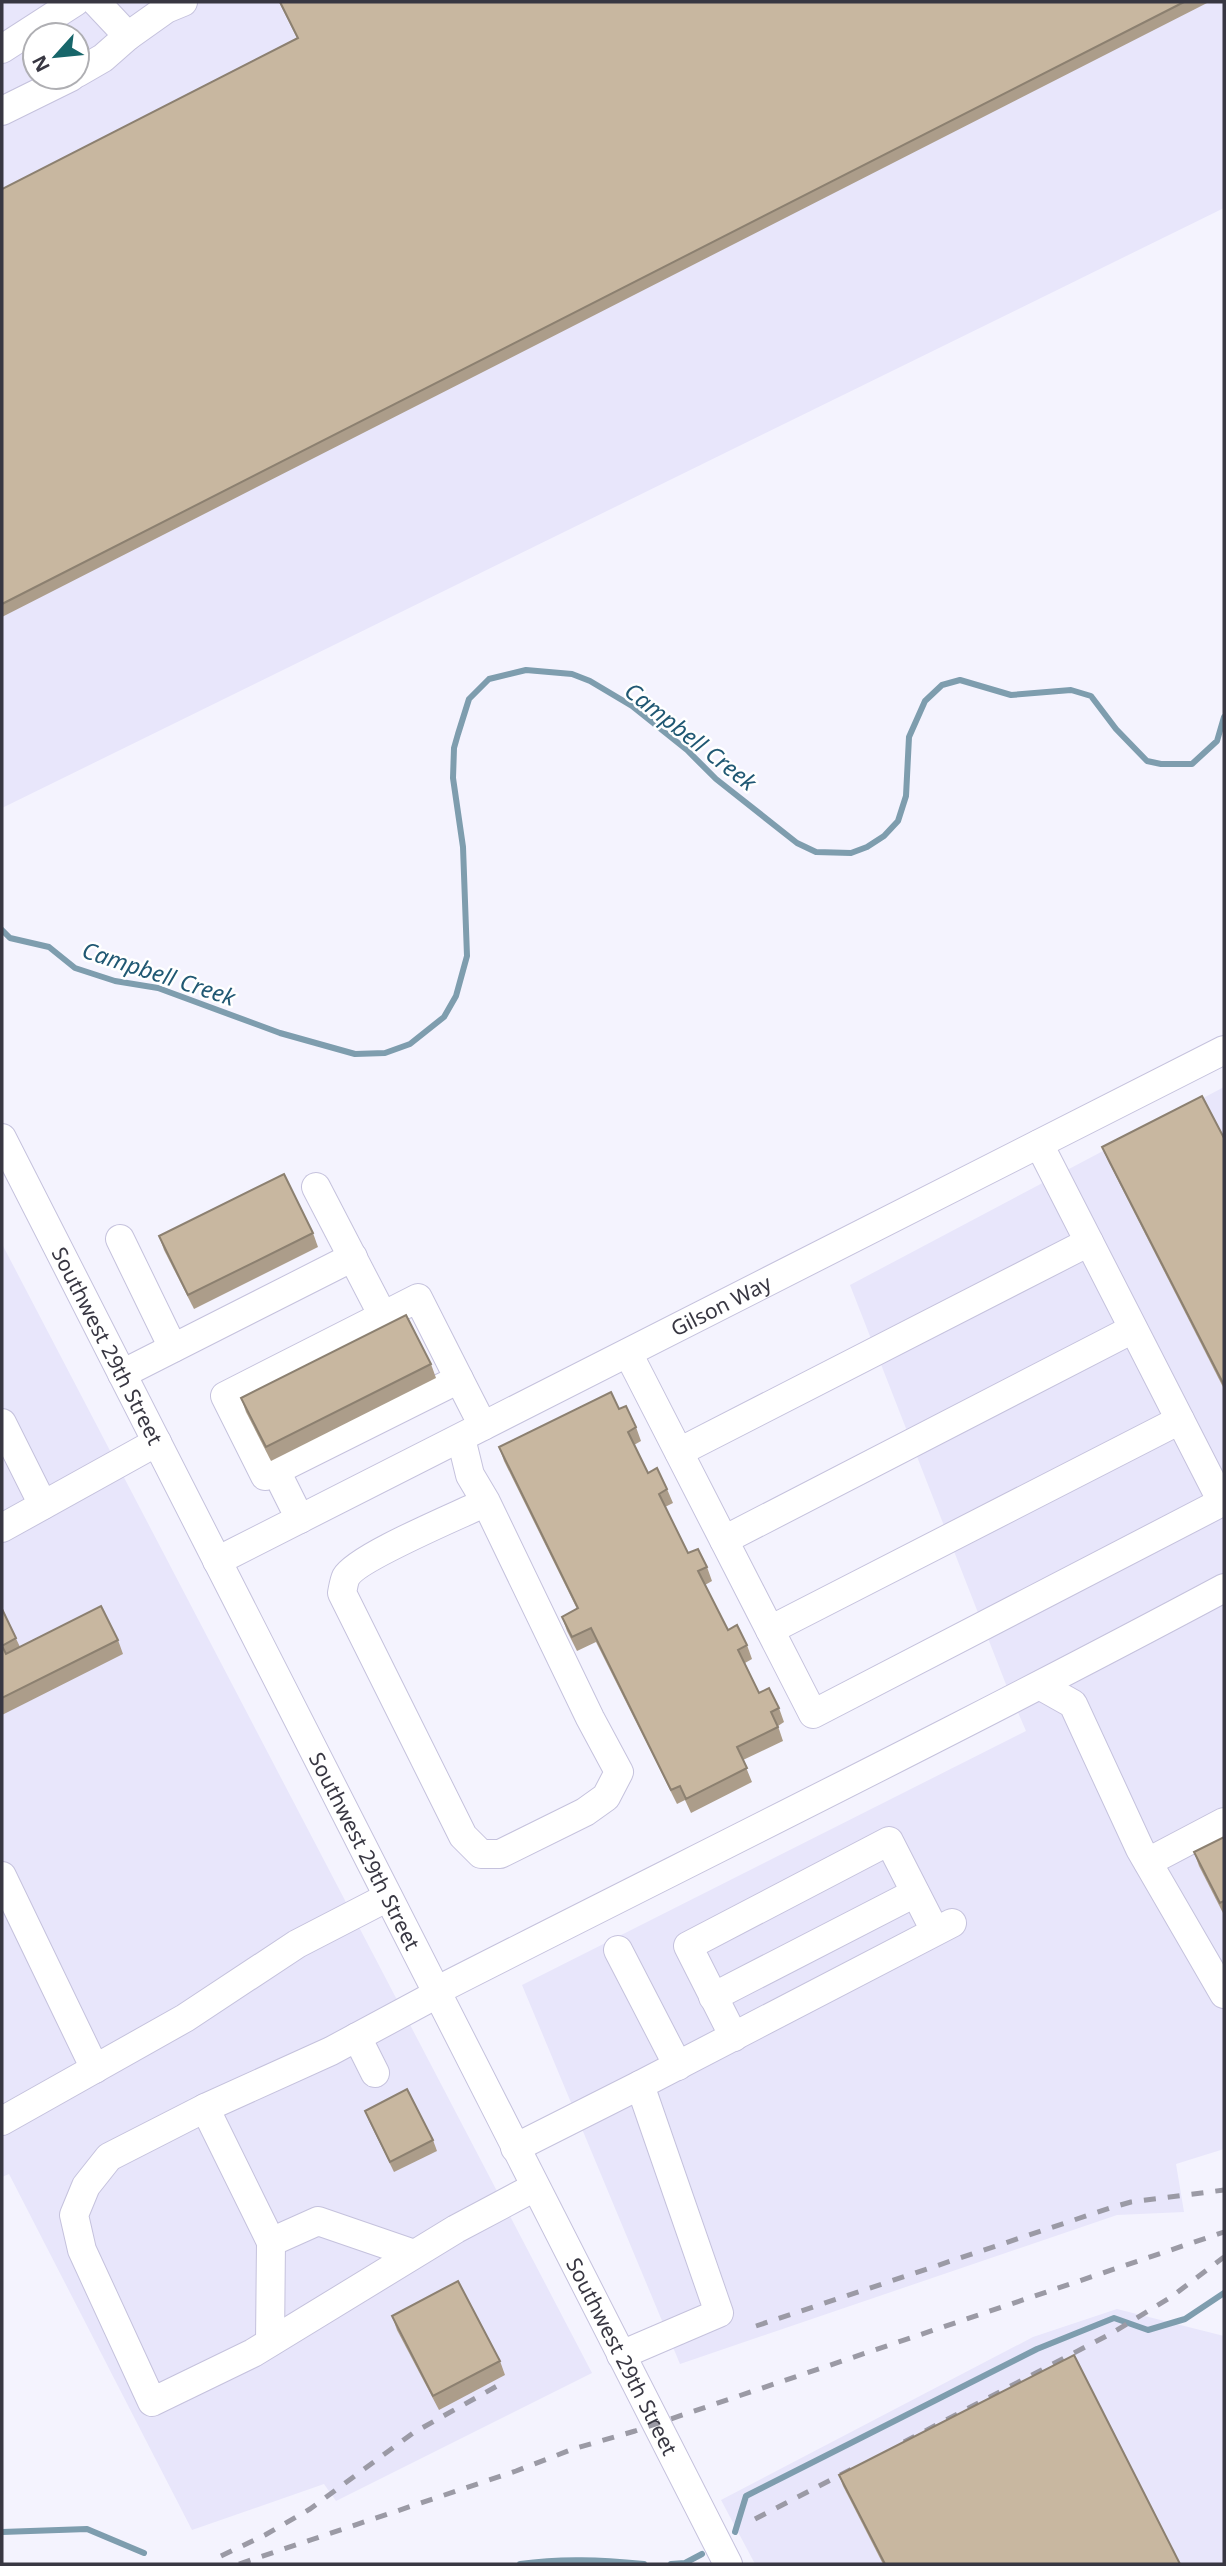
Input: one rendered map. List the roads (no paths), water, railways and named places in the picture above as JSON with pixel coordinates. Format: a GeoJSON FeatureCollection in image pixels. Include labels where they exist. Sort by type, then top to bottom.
{"type":"FeatureCollection","features":[{"type":"Feature","properties":{"kind":"street"},"geometry":{"type":"LineString","coordinates":[[2,49],[75,2]]}},
{"type":"Feature","properties":{"kind":"street"},"geometry":{"type":"LineString","coordinates":[[96,2],[128,36]]}},
{"type":"Feature","properties":{"kind":"street"},"geometry":{"type":"LineString","coordinates":[[91,65],[166,9],[183,2]]}},
{"type":"Feature","properties":{"kind":"street"},"geometry":{"type":"LineString","coordinates":[[2,111],[43,91]]}},
{"type":"Feature","properties":{"kind":"street","name":"Gilson Way"},"geometry":{"type":"LineString","coordinates":[[218,1561],[1224,1050]]}},
{"type":"Feature","properties":{"kind":"street","name":"Southwest 29th Street"},"geometry":{"type":"LineString","coordinates":[[2,1138],[728,2564]]}},
{"type":"Feature","properties":{"kind":"street"},"geometry":{"type":"LineString","coordinates":[[628,1353],[813,1714],[1223,1502],[1039,1144]]}},
{"type":"Feature","properties":{"kind":"street"},"geometry":{"type":"LineString","coordinates":[[316,1187],[383,1316]]}},
{"type":"Feature","properties":{"kind":"street"},"geometry":{"type":"LineString","coordinates":[[120,1240],[173,1348]]}},
{"type":"Feature","properties":{"kind":"street"},"geometry":{"type":"LineString","coordinates":[[679,1452],[1089,1242]]}},
{"type":"Feature","properties":{"kind":"street"},"geometry":{"type":"LineString","coordinates":[[122,1374],[353,1258]]}},
{"type":"Feature","properties":{"kind":"street"},"geometry":{"type":"LineString","coordinates":[[459,1379],[265,1476],[225,1396],[418,1298],[459,1379],[472,1432],[470,1475],[486,1502],[590,1718],[619,1772],[606,1797],[585,1812],[500,1854],[481,1854],[463,1836],[342,1593],[346,1577],[353,1569],[374,1556],[486,1502]]}},
{"type":"Feature","properties":{"kind":"street"},"geometry":{"type":"LineString","coordinates":[[724,1540],[1133,1329]]}},
{"type":"Feature","properties":{"kind":"street"},"geometry":{"type":"LineString","coordinates":[[770,1630],[1180,1420]]}},
{"type":"Feature","properties":{"kind":"street"},"geometry":{"type":"LineString","coordinates":[[2,1423],[43,1505]]}},
{"type":"Feature","properties":{"kind":"street"},"geometry":{"type":"LineString","coordinates":[[2,1528],[157,1442]]}},
{"type":"Feature","properties":{"kind":"street"},"geometry":{"type":"LineString","coordinates":[[276,1471],[300,1519]]}},
{"type":"Feature","properties":{"kind":"street"},"geometry":{"type":"LineString","coordinates":[[535,2187],[456,2229],[270,2342],[152,2403],[82,2250],[74,2215],[86,2186],[109,2157],[205,2108],[357,2037],[436,1993],[860,1774],[1041,1686],[1224,1588]]}},
{"type":"Feature","properties":{"kind":"street"},"geometry":{"type":"LineString","coordinates":[[1041,1686],[1073,1704],[1148,1862],[1224,1994]]}},
{"type":"Feature","properties":{"kind":"street"},"geometry":{"type":"LineString","coordinates":[[1148,1862],[1224,1822]]}},
{"type":"Feature","properties":{"kind":"street"},"geometry":{"type":"LineString","coordinates":[[515,2148],[678,2066],[734,2037],[944,1927],[915,1893],[889,1840],[688,1946],[734,2037]]}},
{"type":"Feature","properties":{"kind":"street"},"geometry":{"type":"LineString","coordinates":[[2,1876],[95,2069]]}},
{"type":"Feature","properties":{"kind":"street"},"geometry":{"type":"LineString","coordinates":[[713,1997],[915,1893]]}},
{"type":"Feature","properties":{"kind":"street"},"geometry":{"type":"LineString","coordinates":[[2,2121],[185,2018],[298,1944],[388,1897]]}},
{"type":"Feature","properties":{"kind":"street"},"geometry":{"type":"LineString","coordinates":[[618,1951],[678,2066]]}},
{"type":"Feature","properties":{"kind":"street"},"geometry":{"type":"LineString","coordinates":[[357,2037],[375,2073]]}},
{"type":"Feature","properties":{"kind":"street"},"geometry":{"type":"LineString","coordinates":[[621,2355],[719,2313],[640,2085]]}},
{"type":"Feature","properties":{"kind":"street"},"geometry":{"type":"LineString","coordinates":[[205,2108],[271,2242],[270,2342]]}},
{"type":"Feature","properties":{"kind":"street"},"geometry":{"type":"LineString","coordinates":[[271,2242],[318,2221],[414,2254]]}},
{"type":"Feature","properties":{"kind":"waterway","name":"Campbell Creek"},"geometry":{"type":"LineString","coordinates":[[2,930],[10,938],[49,947],[75,968],[115,981],[158,988],[280,1033],[355,1054],[385,1053],[410,1044],[444,1017],[456,996],[467,956],[463,847],[453,778],[454,748],[469,699],[489,679],[526,670],[572,674],[590,681],[632,706],[687,750],[716,779],[797,843],[816,852],[851,853],[867,847],[884,836],[898,821],[906,796],[909,737],[925,701],[942,685],[960,680],[1011,695],[1071,690],[1091,696],[1116,729],[1147,761],[1161,764],[1192,764],[1217,741],[1224,717]]}},
{"type":"Feature","properties":{"kind":"waterway"},"geometry":{"type":"LineString","coordinates":[[735,2532],[746,2496],[1037,2349],[1114,2318],[1148,2330],[1185,2319],[1224,2293]]}},
{"type":"Feature","properties":{"kind":"waterway"},"geometry":{"type":"LineString","coordinates":[[2,2532],[87,2529],[144,2553]]}},
{"type":"Feature","properties":{"kind":"waterway"},"geometry":{"type":"LineString","coordinates":[[671,2564],[685,2563],[702,2554]]}},
{"type":"Feature","properties":{"kind":"waterway"},"geometry":{"type":"LineString","coordinates":[[520,2564],[582,2560],[644,2564]]}},
{"type":"Feature","properties":{"kind":"railway"},"geometry":{"type":"LineString","coordinates":[[756,2326],[1110,2208],[1131,2202],[1224,2190]]}},
{"type":"Feature","properties":{"kind":"railway"},"geometry":{"type":"LineString","coordinates":[[239,2564],[516,2471],[573,2449],[635,2431],[1224,2232]]}},
{"type":"Feature","properties":{"kind":"railway"},"geometry":{"type":"LineString","coordinates":[[904,2442],[1112,2333],[1171,2297],[1224,2257]]}},
{"type":"Feature","properties":{"kind":"railway"},"geometry":{"type":"LineString","coordinates":[[221,2556],[310,2509],[413,2433],[506,2381]]}},
{"type":"Feature","properties":{"kind":"railway"},"geometry":{"type":"LineString","coordinates":[[755,2519],[858,2466]]}}]}
